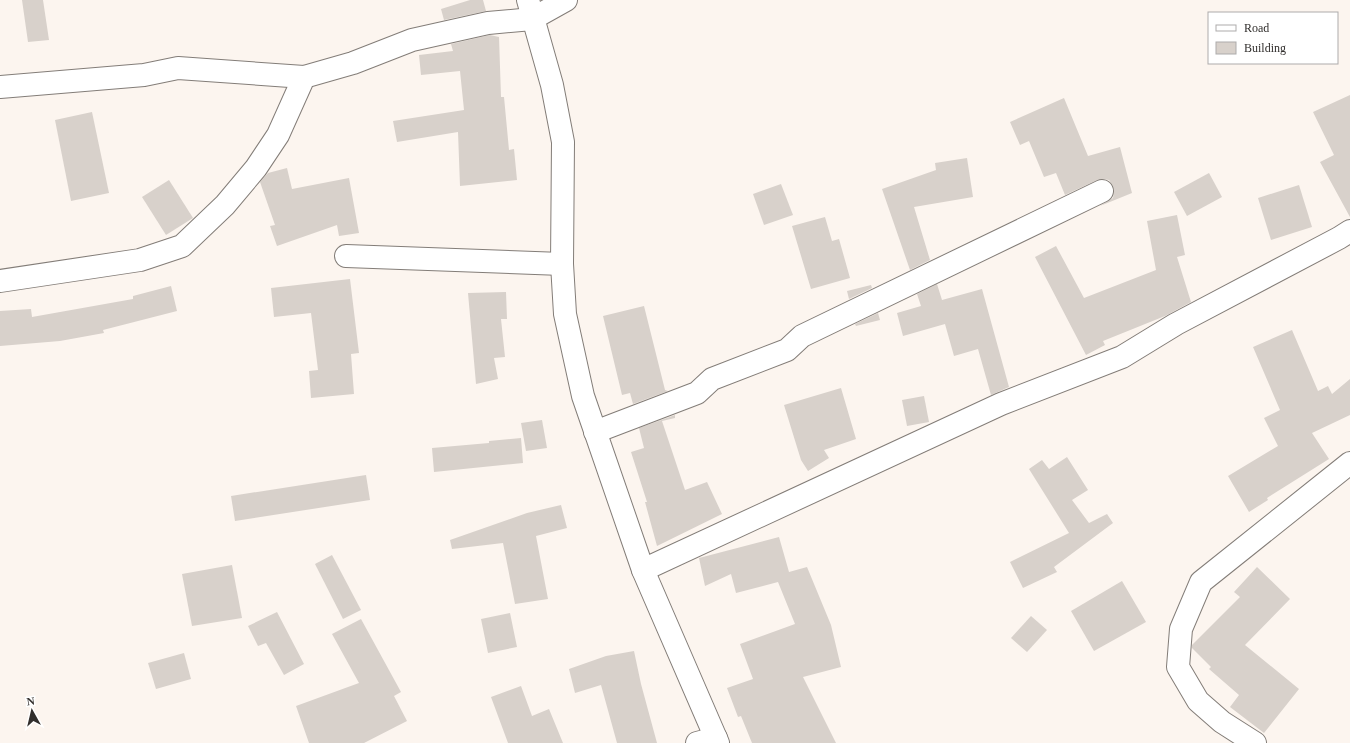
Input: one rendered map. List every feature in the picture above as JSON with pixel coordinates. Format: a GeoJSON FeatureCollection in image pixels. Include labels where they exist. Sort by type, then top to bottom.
{"type":"FeatureCollection","features":[{"type":"Feature","properties":{"kind":"street"},"geometry":{"type":"LineString","coordinates":[[0,87],[144,75],[178,68],[304,77],[353,63],[412,40],[488,23],[566,0]]}},
{"type":"Feature","properties":{"kind":"street"},"geometry":{"type":"LineString","coordinates":[[530,10],[552,85],[563,142],[562,264],[565,314],[582,396],[643,570],[710,741]]}},
{"type":"Feature","properties":{"kind":"street"},"geometry":{"type":"LineString","coordinates":[[0,281],[140,260],[182,246],[225,205],[256,168],[278,135],[304,77]]}},
{"type":"Feature","properties":{"kind":"street"},"geometry":{"type":"LineString","coordinates":[[595,432],[697,393],[712,380],[787,350],[802,336],[1102,191]]}},
{"type":"Feature","properties":{"kind":"street"},"geometry":{"type":"LineString","coordinates":[[643,570],[1001,404],[1122,357],[1176,324],[1350,231]]}},
{"type":"Feature","properties":{"kind":"street"},"geometry":{"type":"LineString","coordinates":[[346,256],[562,264]]}},
{"type":"Feature","properties":{"kind":"street"},"geometry":{"type":"LineString","coordinates":[[1255,743],[1222,722],[1198,701],[1178,667],[1181,628],[1200,582],[1350,463]]}},
{"type":"Feature","properties":{"kind":"building"},"geometry":{"type":"Polygon","coordinates":[[[22,0],[43,0],[49,40],[28,42],[22,0]]]}},
{"type":"Feature","properties":{"kind":"building"},"geometry":{"type":"Polygon","coordinates":[[[470,0],[483,0],[486,11],[444,20],[441,9],[470,0]]]}},
{"type":"Feature","properties":{"kind":"building"},"geometry":{"type":"Polygon","coordinates":[[[490,35],[499,37],[501,97],[504,97],[509,150],[514,149],[517,180],[460,186],[458,132],[397,142],[393,121],[464,110],[460,71],[421,75],[419,55],[453,51],[451,44],[490,35]]]}},
{"type":"Feature","properties":{"kind":"building"},"geometry":{"type":"Polygon","coordinates":[[[1350,95],[1350,217],[1320,162],[1334,155],[1313,112],[1350,95]]]}},
{"type":"Feature","properties":{"kind":"building"},"geometry":{"type":"Polygon","coordinates":[[[1064,98],[1088,156],[1120,147],[1132,193],[1100,206],[1113,198],[1114,192],[1113,186],[1109,180],[1103,179],[1097,180],[1065,195],[1056,173],[1044,177],[1029,141],[1020,145],[1010,122],[1064,98]]]}},
{"type":"Feature","properties":{"kind":"building"},"geometry":{"type":"Polygon","coordinates":[[[92,112],[109,193],[71,201],[55,120],[92,112]]]}},
{"type":"Feature","properties":{"kind":"building"},"geometry":{"type":"Polygon","coordinates":[[[967,158],[973,197],[914,207],[930,260],[910,270],[882,189],[936,170],[935,163],[967,158]]]}},
{"type":"Feature","properties":{"kind":"building"},"geometry":{"type":"Polygon","coordinates":[[[287,168],[292,189],[349,178],[359,233],[339,236],[337,225],[277,246],[270,226],[275,225],[260,182],[268,173],[287,168]]]}},
{"type":"Feature","properties":{"kind":"building"},"geometry":{"type":"Polygon","coordinates":[[[1209,173],[1222,197],[1187,216],[1174,192],[1209,173]]]}},
{"type":"Feature","properties":{"kind":"building"},"geometry":{"type":"Polygon","coordinates":[[[169,180],[193,218],[166,235],[142,197],[169,180]]]}},
{"type":"Feature","properties":{"kind":"building"},"geometry":{"type":"Polygon","coordinates":[[[781,184],[793,215],[764,225],[753,194],[781,184]]]}},
{"type":"Feature","properties":{"kind":"building"},"geometry":{"type":"Polygon","coordinates":[[[1299,185],[1312,227],[1271,240],[1258,198],[1299,185]]]}},
{"type":"Feature","properties":{"kind":"building"},"geometry":{"type":"Polygon","coordinates":[[[1177,215],[1185,255],[1177,257],[1191,302],[1165,316],[1103,341],[1105,345],[1086,355],[1035,257],[1056,246],[1084,298],[1156,270],[1147,221],[1177,215]]]}},
{"type":"Feature","properties":{"kind":"building"},"geometry":{"type":"Polygon","coordinates":[[[825,217],[832,241],[839,239],[850,278],[811,289],[792,226],[825,217]]]}},
{"type":"Feature","properties":{"kind":"building"},"geometry":{"type":"Polygon","coordinates":[[[350,279],[359,353],[351,354],[354,394],[311,398],[309,371],[318,370],[311,313],[274,317],[271,288],[350,279]]]}},
{"type":"Feature","properties":{"kind":"building"},"geometry":{"type":"Polygon","coordinates":[[[937,284],[942,300],[982,289],[1009,387],[991,395],[978,349],[954,356],[945,324],[903,336],[897,313],[921,306],[917,294],[937,284]]]}},
{"type":"Feature","properties":{"kind":"building"},"geometry":{"type":"Polygon","coordinates":[[[871,285],[872,288],[849,299],[847,291],[871,285]]]}},
{"type":"Feature","properties":{"kind":"building"},"geometry":{"type":"Polygon","coordinates":[[[171,286],[177,311],[103,330],[104,333],[60,341],[0,346],[0,311],[31,309],[32,317],[133,299],[133,296],[171,286]]]}},
{"type":"Feature","properties":{"kind":"building"},"geometry":{"type":"Polygon","coordinates":[[[506,292],[507,319],[501,319],[505,357],[494,358],[498,379],[476,384],[468,293],[506,292]]]}},
{"type":"Feature","properties":{"kind":"building"},"geometry":{"type":"Polygon","coordinates":[[[644,306],[665,390],[668,391],[633,404],[630,393],[622,395],[603,316],[644,306]]]}},
{"type":"Feature","properties":{"kind":"building"},"geometry":{"type":"Polygon","coordinates":[[[878,313],[880,320],[856,326],[855,324],[878,313]]]}},
{"type":"Feature","properties":{"kind":"building"},"geometry":{"type":"Polygon","coordinates":[[[1292,330],[1318,391],[1328,386],[1332,394],[1350,379],[1350,415],[1312,433],[1329,459],[1267,498],[1268,500],[1249,512],[1228,476],[1278,446],[1264,418],[1280,410],[1253,347],[1292,330]]]}},
{"type":"Feature","properties":{"kind":"building"},"geometry":{"type":"Polygon","coordinates":[[[841,388],[856,439],[824,450],[829,458],[808,471],[801,460],[784,405],[841,388]]]}},
{"type":"Feature","properties":{"kind":"building"},"geometry":{"type":"Polygon","coordinates":[[[924,396],[929,422],[907,426],[902,400],[924,396]]]}},
{"type":"Feature","properties":{"kind":"building"},"geometry":{"type":"Polygon","coordinates":[[[675,415],[675,418],[662,421],[685,490],[707,482],[722,514],[657,546],[645,502],[647,502],[631,452],[644,448],[639,428],[675,415]]]}},
{"type":"Feature","properties":{"kind":"building"},"geometry":{"type":"Polygon","coordinates":[[[542,420],[547,448],[526,451],[521,423],[542,420]]]}},
{"type":"Feature","properties":{"kind":"building"},"geometry":{"type":"Polygon","coordinates":[[[521,438],[523,463],[434,472],[432,448],[489,443],[489,441],[521,438]]]}},
{"type":"Feature","properties":{"kind":"building"},"geometry":{"type":"Polygon","coordinates":[[[1067,457],[1088,490],[1072,500],[1089,523],[1107,514],[1113,523],[1054,567],[1057,572],[1023,588],[1010,562],[1069,533],[1029,469],[1042,460],[1049,469],[1067,457]]]}},
{"type":"Feature","properties":{"kind":"building"},"geometry":{"type":"Polygon","coordinates":[[[366,475],[370,500],[235,521],[231,496],[366,475]]]}},
{"type":"Feature","properties":{"kind":"building"},"geometry":{"type":"Polygon","coordinates":[[[561,505],[567,528],[536,536],[548,599],[515,604],[503,543],[452,549],[450,540],[527,513],[561,505]]]}},
{"type":"Feature","properties":{"kind":"building"},"geometry":{"type":"Polygon","coordinates":[[[779,537],[789,572],[807,567],[831,625],[841,667],[803,677],[836,743],[752,743],[741,716],[738,717],[727,688],[753,679],[740,644],[795,624],[778,582],[736,593],[731,574],[705,586],[699,558],[779,537]]]}},
{"type":"Feature","properties":{"kind":"building"},"geometry":{"type":"Polygon","coordinates":[[[332,555],[361,610],[343,619],[315,564],[332,555]]]}},
{"type":"Feature","properties":{"kind":"building"},"geometry":{"type":"Polygon","coordinates":[[[232,565],[242,618],[192,626],[182,574],[232,565]]]}},
{"type":"Feature","properties":{"kind":"building"},"geometry":{"type":"Polygon","coordinates":[[[1257,567],[1290,599],[1245,645],[1299,689],[1264,733],[1230,707],[1239,695],[1209,669],[1211,667],[1192,648],[1192,645],[1240,597],[1234,592],[1257,567]]]}},
{"type":"Feature","properties":{"kind":"building"},"geometry":{"type":"Polygon","coordinates":[[[1122,581],[1146,622],[1094,651],[1071,611],[1122,581]]]}},
{"type":"Feature","properties":{"kind":"building"},"geometry":{"type":"Polygon","coordinates":[[[277,612],[304,664],[284,675],[266,643],[258,646],[248,626],[277,612]]]}},
{"type":"Feature","properties":{"kind":"building"},"geometry":{"type":"Polygon","coordinates":[[[510,613],[517,647],[488,653],[481,619],[510,613]]]}},
{"type":"Feature","properties":{"kind":"building"},"geometry":{"type":"Polygon","coordinates":[[[1031,616],[1047,630],[1027,652],[1011,638],[1031,616]]]}},
{"type":"Feature","properties":{"kind":"building"},"geometry":{"type":"Polygon","coordinates":[[[361,619],[401,692],[394,696],[407,721],[364,743],[309,743],[296,706],[359,683],[332,634],[361,619]]]}},
{"type":"Feature","properties":{"kind":"building"},"geometry":{"type":"Polygon","coordinates":[[[634,651],[641,684],[657,743],[617,743],[601,685],[575,693],[569,669],[606,656],[634,651]]]}},
{"type":"Feature","properties":{"kind":"building"},"geometry":{"type":"Polygon","coordinates":[[[184,653],[191,679],[156,689],[148,663],[184,653]]]}},
{"type":"Feature","properties":{"kind":"building"},"geometry":{"type":"Polygon","coordinates":[[[521,686],[532,716],[549,709],[563,743],[508,743],[491,697],[521,686]]]}}]}
